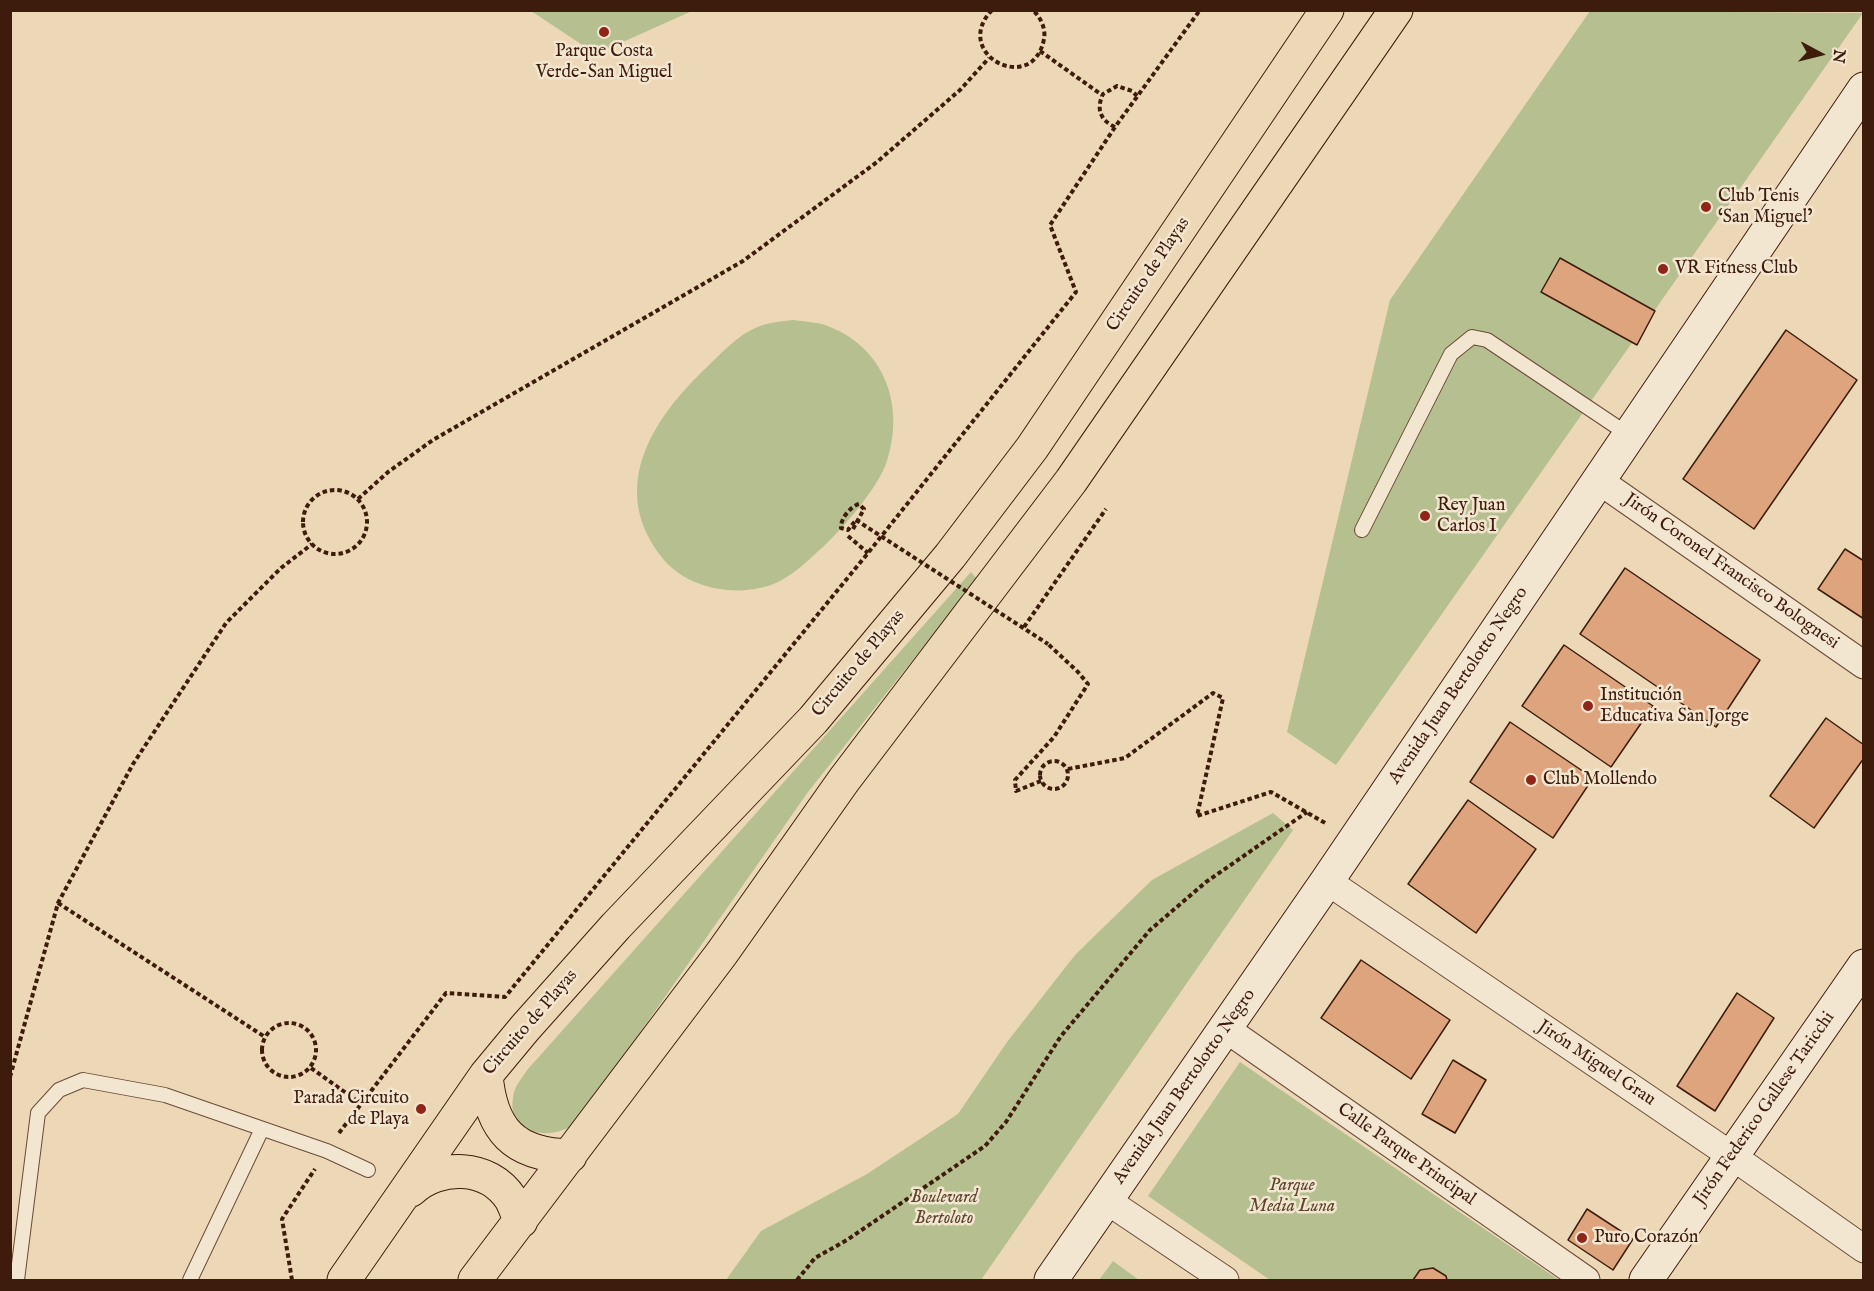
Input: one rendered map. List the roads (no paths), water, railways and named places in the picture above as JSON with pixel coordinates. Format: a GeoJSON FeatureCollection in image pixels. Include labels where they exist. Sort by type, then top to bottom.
{"type":"FeatureCollection","features":[{"type":"Feature","properties":{"kind":"highway","name":"Circuito de Playas"},"geometry":{"type":"LineString","coordinates":[[344,1281],[486,1076],[616,927],[813,720],[950,556],[1038,439],[1327,10]]}},
{"type":"Feature","properties":{"kind":"highway"},"geometry":{"type":"LineString","coordinates":[[476,1281],[722,953],[844,780],[1071,481],[1396,10]]}},
{"type":"Feature","properties":{"kind":"highway"},"geometry":{"type":"LineString","coordinates":[[486,1076],[488,1102],[499,1126],[519,1145],[543,1155],[570,1156]]}},
{"type":"Feature","properties":{"kind":"highway"},"geometry":{"type":"LineString","coordinates":[[404,1197],[422,1180],[429,1177],[445,1171],[470,1172],[492,1181],[510,1199],[521,1221]]}},
{"type":"Feature","properties":{"kind":"main road","name":"Avenida Juan Bertolotto Negro"},"geometry":{"type":"LineString","coordinates":[[1051,1281],[1327,881],[1863,89]]}},
{"type":"Feature","properties":{"kind":"main road","name":"Jirón Federico Gallese Taricchi"},"geometry":{"type":"LineString","coordinates":[[1646,1281],[1863,966]]}},
{"type":"Feature","properties":{"kind":"street","name":"Jirón Coronel Francisco Bolognesi"},"geometry":{"type":"LineString","coordinates":[[1598,480],[1863,665]]}},
{"type":"Feature","properties":{"kind":"street","name":"Jirón Miguel Grau"},"geometry":{"type":"LineString","coordinates":[[1327,881],[1732,1156],[1863,1249]]}},
{"type":"Feature","properties":{"kind":"street","name":"Calle Parque Principal"},"geometry":{"type":"LineString","coordinates":[[1226,1029],[1586,1281]]}},
{"type":"Feature","properties":{"kind":"street"},"geometry":{"type":"LineString","coordinates":[[1106,1200],[1225,1281]]}},
{"type":"Feature","properties":{"kind":"lane"},"geometry":{"type":"LineString","coordinates":[[1362,530],[1451,354],[1472,337],[1486,340],[1629,435]]}},
{"type":"Feature","properties":{"kind":"lane"},"geometry":{"type":"LineString","coordinates":[[17,1281],[38,1113],[59,1090],[83,1080],[165,1095],[327,1151],[368,1170]]}},
{"type":"Feature","properties":{"kind":"lane"},"geometry":{"type":"LineString","coordinates":[[190,1281],[262,1129]]}},
{"type":"Feature","properties":{"kind":"place","name":"Parque Costa Verde-San Miguel"},"geometry":{"type":"Point","coordinates":[604,32]}},
{"type":"Feature","properties":{"kind":"place","name":"Club Tenis ‘San Miguel’"},"geometry":{"type":"Point","coordinates":[1706,207]}},
{"type":"Feature","properties":{"kind":"place","name":"VR Fitness Club"},"geometry":{"type":"Point","coordinates":[1663,269]}},
{"type":"Feature","properties":{"kind":"place","name":"Rey Juan Carlos I"},"geometry":{"type":"Point","coordinates":[1425,516]}},
{"type":"Feature","properties":{"kind":"place","name":"Institución Educativa San Jorge"},"geometry":{"type":"Point","coordinates":[1588,706]}},
{"type":"Feature","properties":{"kind":"place","name":"Club Mollendo"},"geometry":{"type":"Point","coordinates":[1531,780]}},
{"type":"Feature","properties":{"kind":"place","name":"Parada Circuito de Playa"},"geometry":{"type":"Point","coordinates":[421,1109]}},
{"type":"Feature","properties":{"kind":"place","name":"Puro Corazón"},"geometry":{"type":"Point","coordinates":[1582,1238]}},
{"type":"Feature","properties":{"kind":"park label","name":"Parque Media Luna"},"geometry":{"type":"Point","coordinates":[1292,1196]}},
{"type":"Feature","properties":{"kind":"park label","name":"Boulevard Bertoloto"},"geometry":{"type":"Point","coordinates":[944,1208]}}]}
